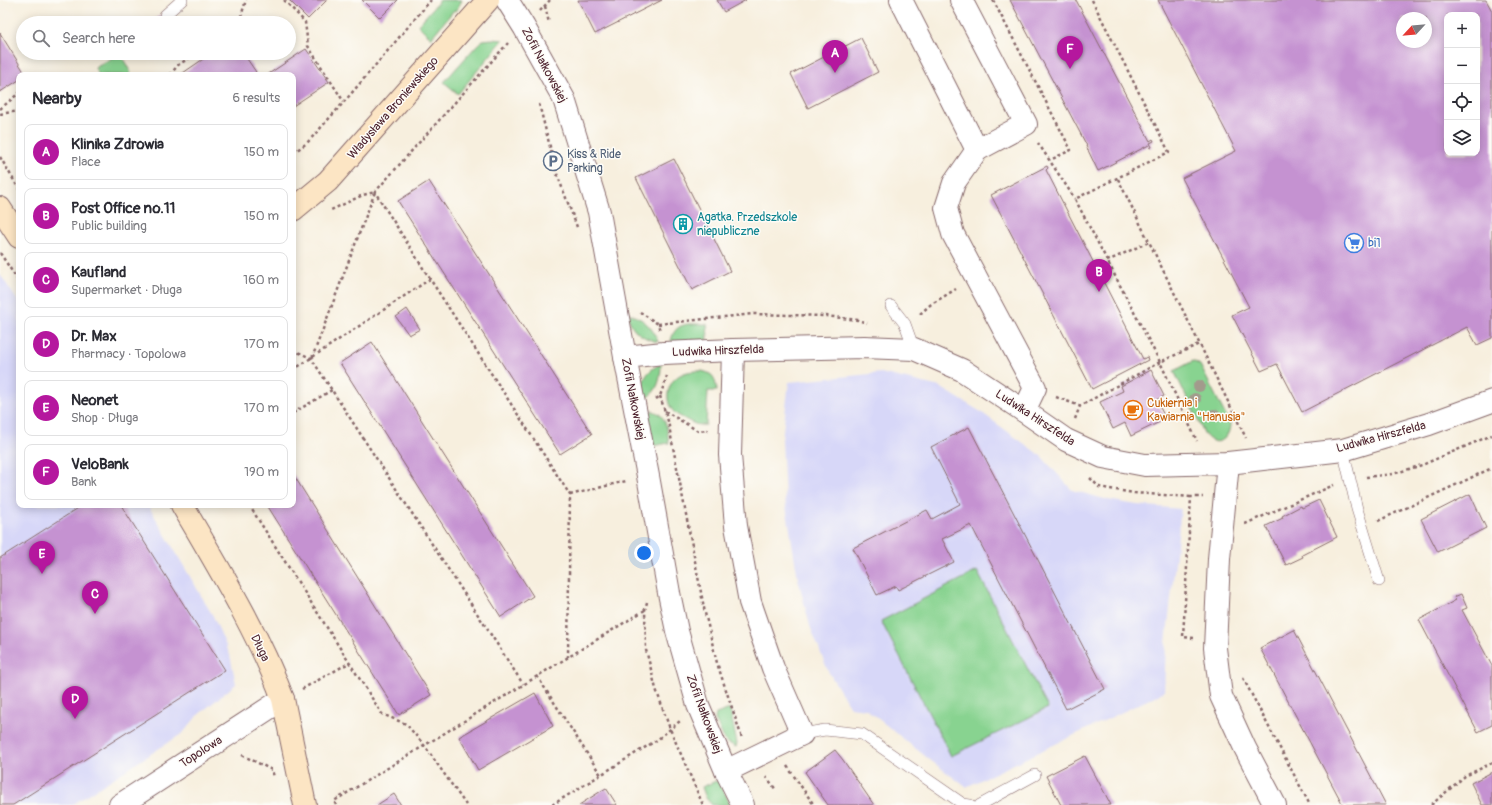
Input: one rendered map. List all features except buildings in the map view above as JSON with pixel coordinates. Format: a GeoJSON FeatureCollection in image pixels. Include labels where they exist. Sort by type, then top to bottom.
{"type":"FeatureCollection","features":[{"type":"Feature","properties":{"kind":"street","name":"Władysława Broniewskiego"},"geometry":{"type":"LineString","coordinates":[[296,208],[328,181],[488,0]]}},
{"type":"Feature","properties":{"kind":"street","name":"Zofii Nałkowskiej"},"geometry":{"type":"LineString","coordinates":[[506,0],[524,26],[564,99],[599,212],[677,631],[698,705],[726,771],[743,805]]}},
{"type":"Feature","properties":{"kind":"street"},"geometry":{"type":"LineString","coordinates":[[901,0],[977,150]]}},
{"type":"Feature","properties":{"kind":"street"},"geometry":{"type":"LineString","coordinates":[[961,0],[1026,124],[977,150],[954,183],[946,208],[953,234],[1035,388],[1024,411]]}},
{"type":"Feature","properties":{"kind":"street"},"geometry":{"type":"LineString","coordinates":[[0,208],[16,232]]}},
{"type":"Feature","properties":{"kind":"street","name":"Ludwika Hirszfelda"},"geometry":{"type":"LineString","coordinates":[[625,357],[664,353],[864,346],[914,349],[962,370],[1066,440],[1103,457],[1145,465],[1218,464],[1343,450],[1429,424],[1492,401]]}},
{"type":"Feature","properties":{"kind":"street"},"geometry":{"type":"LineString","coordinates":[[726,771],[757,765],[802,734],[772,668],[750,602],[736,526],[730,454],[732,350]]}},
{"type":"Feature","properties":{"kind":"street"},"geometry":{"type":"LineString","coordinates":[[1218,464],[1219,559],[1215,648],[1221,696],[1245,748],[1275,805]]}},
{"type":"Feature","properties":{"kind":"street","name":"Długa"},"geometry":{"type":"LineString","coordinates":[[184,508],[236,597],[277,683],[283,699],[305,805]]}},
{"type":"Feature","properties":{"kind":"street","name":"Topolowa"},"geometry":{"type":"LineString","coordinates":[[120,805],[283,699]]}},
{"type":"Feature","properties":{"kind":"lane"},"geometry":{"type":"LineString","coordinates":[[165,15],[182,0]]}},
{"type":"Feature","properties":{"kind":"lane"},"geometry":{"type":"LineString","coordinates":[[891,306],[905,324],[914,349]]}},
{"type":"Feature","properties":{"kind":"lane"},"geometry":{"type":"LineString","coordinates":[[1343,450],[1357,509],[1379,581]]}},
{"type":"Feature","properties":{"kind":"lane"},"geometry":{"type":"LineString","coordinates":[[802,734],[825,730],[862,734],[963,804],[970,805]]}},
{"type":"Feature","properties":{"kind":"lane"},"geometry":{"type":"LineString","coordinates":[[980,805],[1035,775]]}},
{"type":"Feature","properties":{"kind":"path"},"geometry":{"type":"LineString","coordinates":[[241,16],[246,0]]}},
{"type":"Feature","properties":{"kind":"path"},"geometry":{"type":"LineString","coordinates":[[284,0],[305,22],[308,46],[344,102]]}},
{"type":"Feature","properties":{"kind":"path"},"geometry":{"type":"LineString","coordinates":[[296,151],[307,143],[344,102],[431,0]]}},
{"type":"Feature","properties":{"kind":"path"},"geometry":{"type":"LineString","coordinates":[[312,358],[375,192],[508,43],[550,0]]}},
{"type":"Feature","properties":{"kind":"path"},"geometry":{"type":"LineString","coordinates":[[993,0],[1071,150],[1050,160]]}},
{"type":"Feature","properties":{"kind":"path"},"geometry":{"type":"LineString","coordinates":[[1075,199],[1118,179],[1169,152],[1092,0]]}},
{"type":"Feature","properties":{"kind":"path"},"geometry":{"type":"LineString","coordinates":[[508,43],[512,48]]}},
{"type":"Feature","properties":{"kind":"path"},"geometry":{"type":"LineString","coordinates":[[172,72],[178,65],[186,60]]}},
{"type":"Feature","properties":{"kind":"path"},"geometry":{"type":"LineString","coordinates":[[0,108],[16,95]]}},
{"type":"Feature","properties":{"kind":"path"},"geometry":{"type":"LineString","coordinates":[[539,103],[557,174],[578,231]]}},
{"type":"Feature","properties":{"kind":"path"},"geometry":{"type":"LineString","coordinates":[[0,114],[16,111]]}},
{"type":"Feature","properties":{"kind":"path"},"geometry":{"type":"LineString","coordinates":[[1026,124],[1075,199],[1160,362],[1218,464]]}},
{"type":"Feature","properties":{"kind":"path"},"geometry":{"type":"LineString","coordinates":[[0,157],[16,185]]}},
{"type":"Feature","properties":{"kind":"path"},"geometry":{"type":"LineString","coordinates":[[1118,179],[1257,460]]}},
{"type":"Feature","properties":{"kind":"path"},"geometry":{"type":"LineString","coordinates":[[330,210],[363,195],[375,192]]}},
{"type":"Feature","properties":{"kind":"path"},"geometry":{"type":"LineString","coordinates":[[375,192],[570,495],[568,657]]}},
{"type":"Feature","properties":{"kind":"path"},"geometry":{"type":"LineString","coordinates":[[1107,261],[1149,242]]}},
{"type":"Feature","properties":{"kind":"path"},"geometry":{"type":"LineString","coordinates":[[0,252],[16,277]]}},
{"type":"Feature","properties":{"kind":"path"},"geometry":{"type":"LineString","coordinates":[[296,368],[430,279]]}},
{"type":"Feature","properties":{"kind":"path"},"geometry":{"type":"LineString","coordinates":[[905,324],[942,298]]}},
{"type":"Feature","properties":{"kind":"path"},"geometry":{"type":"LineString","coordinates":[[658,324],[753,314],[826,316],[858,320],[871,325]]}},
{"type":"Feature","properties":{"kind":"path"},"geometry":{"type":"LineString","coordinates":[[1170,358],[1199,344]]}},
{"type":"Feature","properties":{"kind":"path"},"geometry":{"type":"LineString","coordinates":[[296,351],[312,358],[523,684]]}},
{"type":"Feature","properties":{"kind":"path"},"geometry":{"type":"LineString","coordinates":[[296,411],[332,390]]}},
{"type":"Feature","properties":{"kind":"path"},"geometry":{"type":"LineString","coordinates":[[660,396],[665,411],[705,613],[717,663],[741,735],[757,765],[776,790]]}},
{"type":"Feature","properties":{"kind":"path"},"geometry":{"type":"LineString","coordinates":[[665,411],[698,431],[731,430]]}},
{"type":"Feature","properties":{"kind":"path"},"geometry":{"type":"LineString","coordinates":[[1241,526],[1340,482],[1373,475],[1393,474],[1422,465],[1492,435]]}},
{"type":"Feature","properties":{"kind":"path"},"geometry":{"type":"LineString","coordinates":[[1373,524],[1492,468]]}},
{"type":"Feature","properties":{"kind":"path"},"geometry":{"type":"LineString","coordinates":[[626,474],[628,481]]}},
{"type":"Feature","properties":{"kind":"path"},"geometry":{"type":"LineString","coordinates":[[570,495],[613,484]]}},
{"type":"Feature","properties":{"kind":"path"},"geometry":{"type":"LineString","coordinates":[[251,508],[382,714],[406,724],[424,745],[466,805]]}},
{"type":"Feature","properties":{"kind":"path"},"geometry":{"type":"LineString","coordinates":[[648,596],[645,610],[646,650],[656,689],[670,729],[703,805]]}},
{"type":"Feature","properties":{"kind":"path"},"geometry":{"type":"LineString","coordinates":[[336,805],[334,801],[645,610]]}},
{"type":"Feature","properties":{"kind":"path"},"geometry":{"type":"LineString","coordinates":[[315,682],[349,664]]}},
{"type":"Feature","properties":{"kind":"path"},"geometry":{"type":"LineString","coordinates":[[537,676],[601,775]]}},
{"type":"Feature","properties":{"kind":"path"},"geometry":{"type":"LineString","coordinates":[[1243,678],[1310,805]]}},
{"type":"Feature","properties":{"kind":"path"},"geometry":{"type":"LineString","coordinates":[[552,805],[657,740],[698,705]]}},
{"type":"Feature","properties":{"kind":"path"},"geometry":{"type":"LineString","coordinates":[[242,755],[272,770],[275,781]]}},
{"type":"Feature","properties":{"kind":"path"},"geometry":{"type":"LineString","coordinates":[[1431,805],[1465,776],[1492,763]]}},
{"type":"Feature","properties":{"kind":"path"},"geometry":{"type":"LineString","coordinates":[[787,766],[814,805]]}},
{"type":"Feature","properties":{"kind":"path"},"geometry":{"type":"LineString","coordinates":[[1435,801],[1437,805]]}},
{"type":"Feature","properties":{"kind":"shaded area"},"geometry":{"type":"Polygon","coordinates":[[[0,274],[16,298],[16,508],[150,508],[213,616],[230,655],[236,684],[198,715],[183,733],[72,805],[0,805],[0,274]]]}},
{"type":"Feature","properties":{"kind":"shaded area"},"geometry":{"type":"Polygon","coordinates":[[[881,373],[940,387],[981,412],[1041,456],[1072,490],[1108,500],[1137,505],[1181,509],[1166,643],[1164,692],[966,787],[866,709],[850,707],[828,671],[810,626],[798,579],[785,500],[782,440],[789,382],[881,373]]]}},
{"type":"Feature","properties":{"kind":"green space"},"geometry":{"type":"Polygon","coordinates":[[[440,0],[462,0],[456,11],[454,10],[431,38],[418,25],[440,0]]]}},
{"type":"Feature","properties":{"kind":"green space"},"geometry":{"type":"Polygon","coordinates":[[[483,40],[503,40],[458,94],[444,82],[477,45],[483,40]]]}},
{"type":"Feature","properties":{"kind":"green space"},"geometry":{"type":"Polygon","coordinates":[[[108,60],[124,60],[130,72],[97,72],[95,68],[108,60]]]}},
{"type":"Feature","properties":{"kind":"green space"},"geometry":{"type":"Polygon","coordinates":[[[627,313],[638,317],[647,324],[654,332],[658,342],[638,333],[631,325],[627,313]]]}},
{"type":"Feature","properties":{"kind":"green space"},"geometry":{"type":"Polygon","coordinates":[[[688,324],[707,324],[708,339],[704,341],[671,341],[676,330],[681,326],[688,324]]]}},
{"type":"Feature","properties":{"kind":"green space"},"geometry":{"type":"Polygon","coordinates":[[[1193,361],[1200,365],[1230,424],[1228,434],[1225,438],[1218,442],[1209,439],[1205,435],[1174,371],[1193,361]]]}},
{"type":"Feature","properties":{"kind":"green space"},"geometry":{"type":"Polygon","coordinates":[[[661,364],[658,385],[652,394],[642,399],[642,387],[645,378],[651,370],[661,364]]]}},
{"type":"Feature","properties":{"kind":"green space"},"geometry":{"type":"Polygon","coordinates":[[[693,371],[702,371],[712,375],[716,383],[717,391],[708,391],[706,425],[698,425],[676,414],[669,403],[668,392],[672,382],[680,375],[693,371]]]}},
{"type":"Feature","properties":{"kind":"green space"},"geometry":{"type":"Polygon","coordinates":[[[653,411],[658,413],[664,419],[669,443],[652,446],[645,412],[653,411]]]}},
{"type":"Feature","properties":{"kind":"green space"},"geometry":{"type":"Polygon","coordinates":[[[977,571],[1048,708],[951,756],[881,621],[977,571]]]}},
{"type":"Feature","properties":{"kind":"green space"},"geometry":{"type":"Polygon","coordinates":[[[730,709],[737,744],[736,747],[725,741],[715,719],[716,714],[730,709]]]}},
{"type":"Feature","properties":{"kind":"green space"},"geometry":{"type":"Polygon","coordinates":[[[716,781],[719,782],[731,805],[712,805],[706,798],[702,787],[716,781]]]}},
{"type":"Feature","properties":{"kind":"place","name":"VeloBank"},"geometry":{"type":"Point","coordinates":[1070,69]}},
{"type":"Feature","properties":{"kind":"place","name":"Klinika Zdrowia"},"geometry":{"type":"Point","coordinates":[835,73]}},
{"type":"Feature","properties":{"kind":"place","name":"Kiss & Ride Parking"},"geometry":{"type":"Point","coordinates":[553,161]}},
{"type":"Feature","properties":{"kind":"place","name":"Agatka. Przedszkole niepubliczne"},"geometry":{"type":"Point","coordinates":[683,224]}},
{"type":"Feature","properties":{"kind":"place","name":"bi1"},"geometry":{"type":"Point","coordinates":[1354,243]}},
{"type":"Feature","properties":{"kind":"place","name":"Post Office no.11"},"geometry":{"type":"Point","coordinates":[1099,292]}},
{"type":"Feature","properties":{"kind":"place","name":"Cukiernia i Kawiarnia \"Hanusia\""},"geometry":{"type":"Point","coordinates":[1133,410]}},
{"type":"Feature","properties":{"kind":"place","name":"Neonet"},"geometry":{"type":"Point","coordinates":[42,574]}},
{"type":"Feature","properties":{"kind":"place","name":"Kaufland"},"geometry":{"type":"Point","coordinates":[95,614]}},
{"type":"Feature","properties":{"kind":"place","name":"Dr. Max"},"geometry":{"type":"Point","coordinates":[75,719]}}]}
